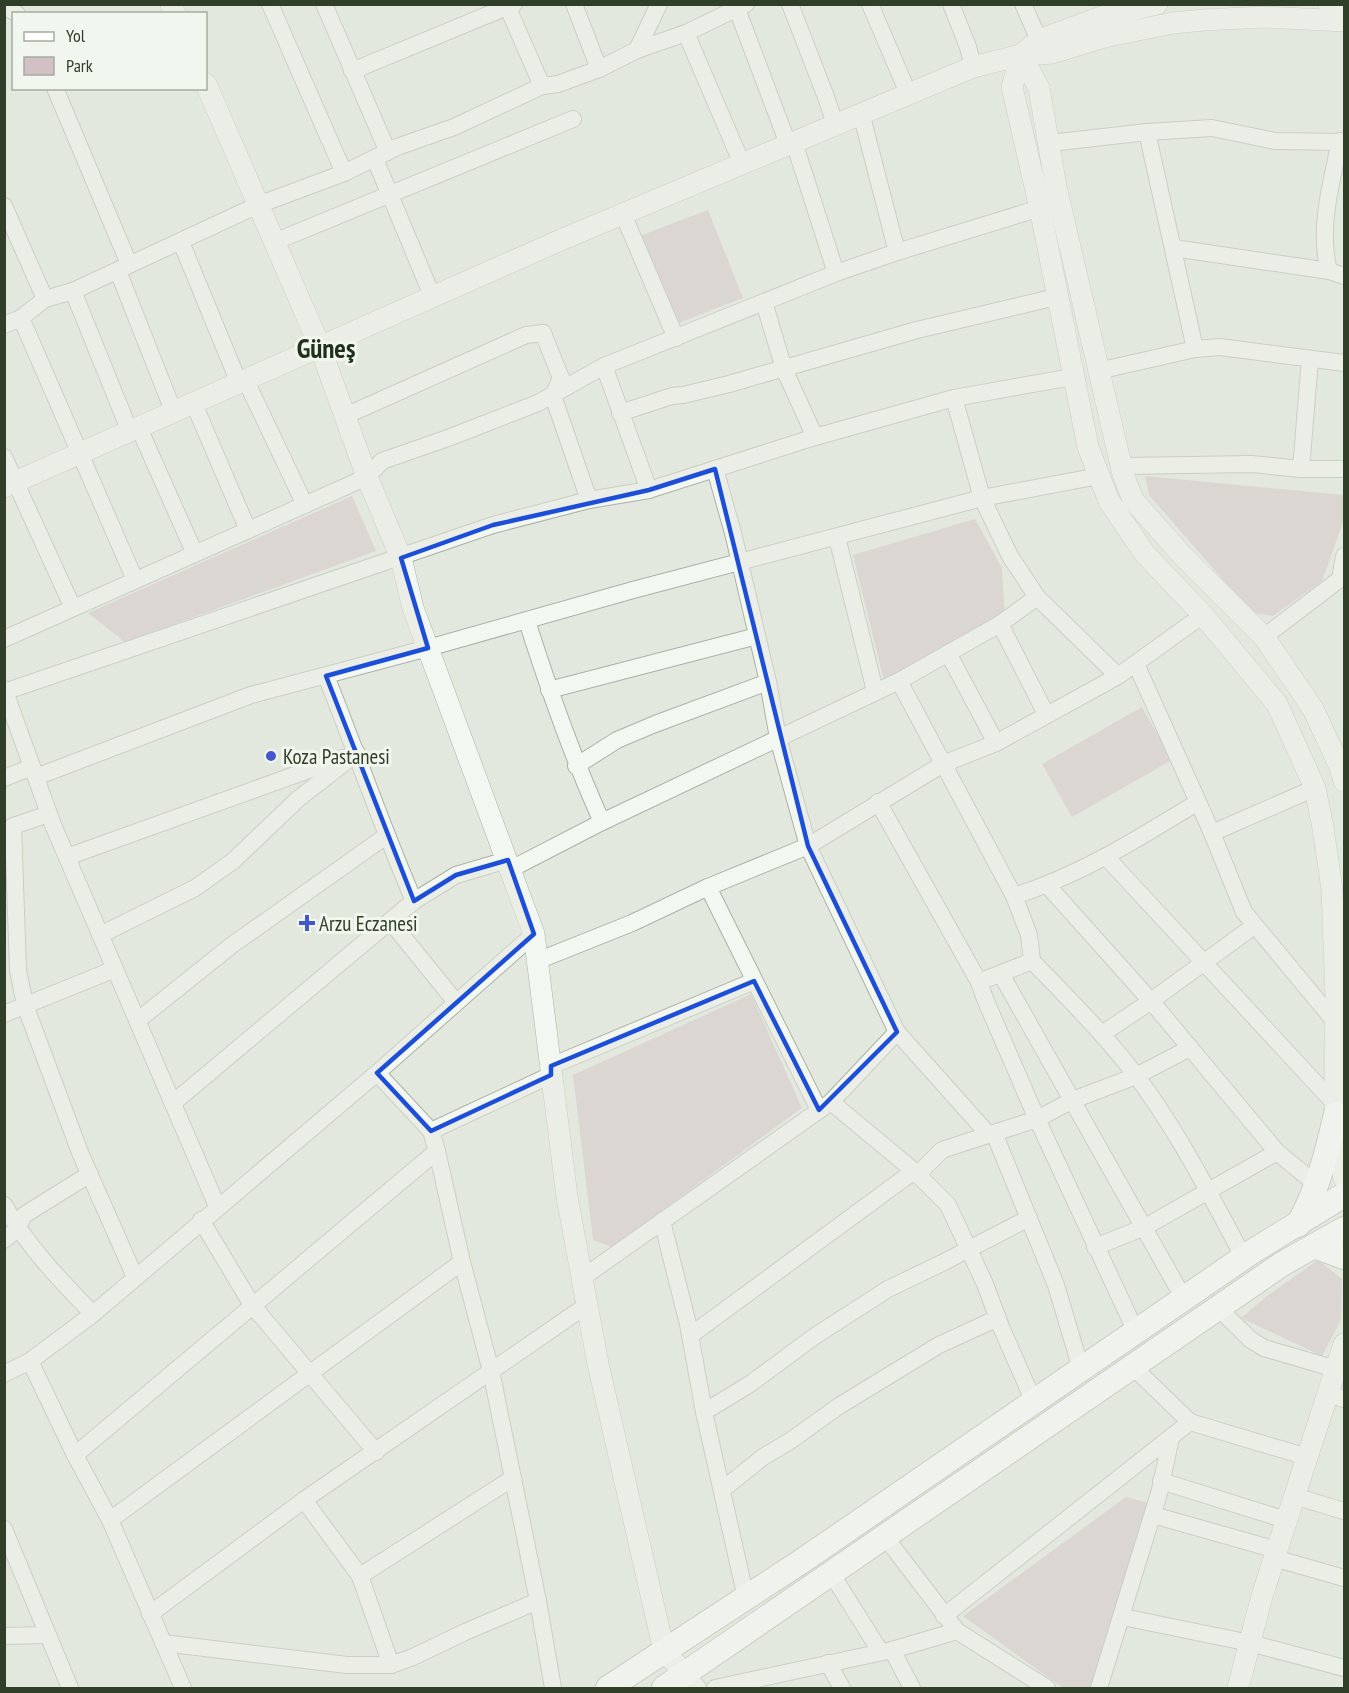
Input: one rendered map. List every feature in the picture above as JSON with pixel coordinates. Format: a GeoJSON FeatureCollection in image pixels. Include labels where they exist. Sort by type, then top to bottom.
{"type":"FeatureCollection","features":[{"type":"Feature","properties":{"kind":"main road"},"geometry":{"type":"LineString","coordinates":[[1298,1225],[1325,1164],[1336,1109]]}},
{"type":"Feature","properties":{"kind":"main road"},"geometry":{"type":"LineString","coordinates":[[608,1689],[746,1598],[1244,1257],[1344,1195]]}},
{"type":"Feature","properties":{"kind":"main road"},"geometry":{"type":"LineString","coordinates":[[664,1689],[692,1682],[831,1574],[886,1538],[1012,1448],[1282,1264],[1344,1229]]}},
{"type":"Feature","properties":{"kind":"main road"},"geometry":{"type":"LineString","coordinates":[[1314,1246],[1344,1257]]}},
{"type":"Feature","properties":{"kind":"street"},"geometry":{"type":"LineString","coordinates":[[270,4],[344,173]]}},
{"type":"Feature","properties":{"kind":"street"},"geometry":{"type":"LineString","coordinates":[[324,4],[352,71],[382,156],[391,194],[433,298]]}},
{"type":"Feature","properties":{"kind":"street"},"geometry":{"type":"LineString","coordinates":[[574,4],[599,69]]}},
{"type":"Feature","properties":{"kind":"street"},"geometry":{"type":"LineString","coordinates":[[637,50],[659,4]]}},
{"type":"Feature","properties":{"kind":"street"},"geometry":{"type":"LineString","coordinates":[[790,4],[835,124]]}},
{"type":"Feature","properties":{"kind":"street"},"geometry":{"type":"LineString","coordinates":[[870,4],[908,93]]}},
{"type":"Feature","properties":{"kind":"street"},"geometry":{"type":"LineString","coordinates":[[951,4],[968,47],[973,67]]}},
{"type":"Feature","properties":{"kind":"street"},"geometry":{"type":"LineString","coordinates":[[1023,4],[1039,40]]}},
{"type":"Feature","properties":{"kind":"street"},"geometry":{"type":"LineString","coordinates":[[1157,4],[1099,11],[1039,40],[1021,55],[1011,87],[1040,208],[1072,377],[1088,447],[1109,501],[1145,554],[1203,615],[1277,704],[1315,788],[1332,889],[1336,1109],[1344,1179]]}},
{"type":"Feature","properties":{"kind":"street"},"geometry":{"type":"LineString","coordinates":[[1329,4],[1344,6]]}},
{"type":"Feature","properties":{"kind":"street"},"geometry":{"type":"LineString","coordinates":[[352,71],[511,6],[542,86]]}},
{"type":"Feature","properties":{"kind":"street"},"geometry":{"type":"LineString","coordinates":[[4,325],[21,318],[45,299],[72,291],[258,205],[344,173],[397,147],[454,127],[542,86],[558,84],[599,69],[637,50],[686,33],[741,7],[836,273]]}},
{"type":"Feature","properties":{"kind":"street"},"geometry":{"type":"LineString","coordinates":[[10,484],[622,214],[973,67],[1021,55],[1052,53],[1169,14],[1204,20],[1263,17],[1344,21]]}},
{"type":"Feature","properties":{"kind":"street"},"geometry":{"type":"LineString","coordinates":[[686,33],[742,164]]}},
{"type":"Feature","properties":{"kind":"street"},"geometry":{"type":"LineString","coordinates":[[1021,55],[1040,88],[1056,187],[1098,371],[1133,500],[1180,554],[1264,637],[1313,709],[1340,767],[1344,781]]}},
{"type":"Feature","properties":{"kind":"street"},"geometry":{"type":"LineString","coordinates":[[207,86],[320,347],[367,477],[401,558],[414,608],[534,934],[567,1197],[601,1376],[664,1651],[692,1682]]}},
{"type":"Feature","properties":{"kind":"street"},"geometry":{"type":"LineString","coordinates":[[56,90],[124,268],[174,413]]}},
{"type":"Feature","properties":{"kind":"street"},"geometry":{"type":"LineString","coordinates":[[861,113],[897,252]]}},
{"type":"Feature","properties":{"kind":"street"},"geometry":{"type":"LineString","coordinates":[[274,242],[573,119]]}},
{"type":"Feature","properties":{"kind":"street"},"geometry":{"type":"LineString","coordinates":[[1050,143],[1147,132],[1212,128],[1275,141],[1342,142],[1326,208],[1325,257],[1337,274]]}},
{"type":"Feature","properties":{"kind":"street"},"geometry":{"type":"LineString","coordinates":[[1147,132],[1195,349]]}},
{"type":"Feature","properties":{"kind":"street"},"geometry":{"type":"LineString","coordinates":[[4,206],[45,299]]}},
{"type":"Feature","properties":{"kind":"street"},"geometry":{"type":"LineString","coordinates":[[4,639],[367,477],[382,460],[448,438],[553,396],[604,366],[836,273],[1040,208]]}},
{"type":"Feature","properties":{"kind":"street"},"geometry":{"type":"LineString","coordinates":[[622,214],[676,338]]}},
{"type":"Feature","properties":{"kind":"street"},"geometry":{"type":"LineString","coordinates":[[181,242],[242,382],[305,505]]}},
{"type":"Feature","properties":{"kind":"street"},"geometry":{"type":"LineString","coordinates":[[1174,248],[1337,274]]}},
{"type":"Feature","properties":{"kind":"street"},"geometry":{"type":"LineString","coordinates":[[72,291],[134,430],[195,554]]}},
{"type":"Feature","properties":{"kind":"street"},"geometry":{"type":"LineString","coordinates":[[620,413],[672,396],[784,369],[917,330],[1056,297]]}},
{"type":"Feature","properties":{"kind":"street"},"geometry":{"type":"LineString","coordinates":[[764,302],[784,369],[814,437]]}},
{"type":"Feature","properties":{"kind":"street"},"geometry":{"type":"LineString","coordinates":[[21,318],[135,580]]}},
{"type":"Feature","properties":{"kind":"street"},"geometry":{"type":"LineString","coordinates":[[345,416],[526,335],[543,333],[561,378],[553,396],[589,500]]}},
{"type":"Feature","properties":{"kind":"street"},"geometry":{"type":"LineString","coordinates":[[1098,371],[1195,349],[1220,347],[1344,363]]}},
{"type":"Feature","properties":{"kind":"street"},"geometry":{"type":"LineString","coordinates":[[1301,469],[1310,359]]}},
{"type":"Feature","properties":{"kind":"street"},"geometry":{"type":"LineString","coordinates":[[604,366],[649,490]]}},
{"type":"Feature","properties":{"kind":"street"},"geometry":{"type":"LineString","coordinates":[[217,1206],[49,814],[5,691],[494,525],[589,500],[649,490],[814,437],[954,399],[1072,377]]}},
{"type":"Feature","properties":{"kind":"street"},"geometry":{"type":"LineString","coordinates":[[954,399],[982,498],[1010,556],[1037,597],[1118,676]]}},
{"type":"Feature","properties":{"kind":"street"},"geometry":{"type":"LineString","coordinates":[[194,404],[248,530]]}},
{"type":"Feature","properties":{"kind":"street"},"geometry":{"type":"LineString","coordinates":[[4,457],[10,484],[73,608]]}},
{"type":"Feature","properties":{"kind":"street"},"geometry":{"type":"LineString","coordinates":[[1122,466],[1252,464],[1301,469],[1344,469]]}},
{"type":"Feature","properties":{"kind":"street"},"geometry":{"type":"LineString","coordinates":[[715,469],[733,532],[768,682],[778,738],[808,846],[897,1032],[991,1134],[1056,1285],[1081,1369]]}},
{"type":"Feature","properties":{"kind":"street"},"geometry":{"type":"LineString","coordinates":[[4,778],[34,772],[251,695],[528,621],[633,590],[982,498],[1099,476]]}},
{"type":"Feature","properties":{"kind":"street"},"geometry":{"type":"LineString","coordinates":[[837,537],[875,691]]}},
{"type":"Feature","properties":{"kind":"street"},"geometry":{"type":"LineString","coordinates":[[1264,637],[1342,582],[1344,556]]}},
{"type":"Feature","properties":{"kind":"street"},"geometry":{"type":"LineString","coordinates":[[173,1103],[414,901],[456,875],[509,865],[899,681],[1000,624],[1037,597]]}},
{"type":"Feature","properties":{"kind":"street"},"geometry":{"type":"LineString","coordinates":[[537,961],[632,923],[708,887],[808,846],[943,764],[996,743],[1118,676],[1203,615]]}},
{"type":"Feature","properties":{"kind":"street"},"geometry":{"type":"LineString","coordinates":[[528,621],[576,766],[602,822]]}},
{"type":"Feature","properties":{"kind":"street"},"geometry":{"type":"LineString","coordinates":[[1000,624],[1046,714]]}},
{"type":"Feature","properties":{"kind":"street"},"geometry":{"type":"LineString","coordinates":[[549,690],[757,636]]}},
{"type":"Feature","properties":{"kind":"street"},"geometry":{"type":"LineString","coordinates":[[948,653],[996,743]]}},
{"type":"Feature","properties":{"kind":"street"},"geometry":{"type":"LineString","coordinates":[[1136,664],[1212,833],[1244,912],[1336,1023]]}},
{"type":"Feature","properties":{"kind":"street"},"geometry":{"type":"LineString","coordinates":[[326,675],[357,753],[386,836],[414,901]]}},
{"type":"Feature","properties":{"kind":"street"},"geometry":{"type":"LineString","coordinates":[[899,681],[1014,896],[1029,935],[1032,961],[1102,1034],[1136,1076],[1170,1125],[1244,1257]]}},
{"type":"Feature","properties":{"kind":"street"},"geometry":{"type":"LineString","coordinates":[[576,766],[617,740],[768,682]]}},
{"type":"Feature","properties":{"kind":"street"},"geometry":{"type":"LineString","coordinates":[[67,857],[357,753]]}},
{"type":"Feature","properties":{"kind":"street"},"geometry":{"type":"LineString","coordinates":[[100,935],[195,888],[234,861],[298,799],[357,753]]}},
{"type":"Feature","properties":{"kind":"street"},"geometry":{"type":"LineString","coordinates":[[1212,833],[1315,788]]}},
{"type":"Feature","properties":{"kind":"street"},"geometry":{"type":"LineString","coordinates":[[878,802],[980,982],[985,999],[1037,1119],[1136,1332]]}},
{"type":"Feature","properties":{"kind":"street"},"geometry":{"type":"LineString","coordinates":[[1014,896],[1048,886],[1107,858],[1198,802]]}},
{"type":"Feature","properties":{"kind":"street"},"geometry":{"type":"LineString","coordinates":[[49,814],[13,826],[9,868],[10,929],[25,1005],[90,1173],[135,1277]]}},
{"type":"Feature","properties":{"kind":"street"},"geometry":{"type":"LineString","coordinates":[[137,1021],[232,945],[386,836]]}},
{"type":"Feature","properties":{"kind":"street"},"geometry":{"type":"LineString","coordinates":[[1107,858],[1205,962],[1336,1109]]}},
{"type":"Feature","properties":{"kind":"street"},"geometry":{"type":"LineString","coordinates":[[1048,886],[1151,1001],[1278,1152],[1317,1185]]}},
{"type":"Feature","properties":{"kind":"street"},"geometry":{"type":"LineString","coordinates":[[708,887],[754,981],[825,1106],[916,1173],[948,1204],[985,1284],[1034,1402]]}},
{"type":"Feature","properties":{"kind":"street"},"geometry":{"type":"LineString","coordinates":[[391,922],[455,1001]]}},
{"type":"Feature","properties":{"kind":"street"},"geometry":{"type":"LineString","coordinates":[[1102,1034],[1254,926]]}},
{"type":"Feature","properties":{"kind":"street"},"geometry":{"type":"LineString","coordinates":[[4,1374],[30,1360],[93,1314],[377,1072],[455,1001],[534,934]]}},
{"type":"Feature","properties":{"kind":"street"},"geometry":{"type":"LineString","coordinates":[[980,982],[1032,961]]}},
{"type":"Feature","properties":{"kind":"street"},"geometry":{"type":"LineString","coordinates":[[4,1014],[115,969]]}},
{"type":"Feature","properties":{"kind":"street"},"geometry":{"type":"LineString","coordinates":[[1001,974],[1184,1299]]}},
{"type":"Feature","properties":{"kind":"street"},"geometry":{"type":"LineString","coordinates":[[431,1131],[551,1071],[754,981]]}},
{"type":"Feature","properties":{"kind":"street"},"geometry":{"type":"LineString","coordinates":[[582,1278],[825,1106],[897,1032]]}},
{"type":"Feature","properties":{"kind":"street"},"geometry":{"type":"LineString","coordinates":[[691,1335],[916,1173],[942,1150],[1037,1119],[1072,1100],[1136,1076],[1190,1048]]}},
{"type":"Feature","properties":{"kind":"street"},"geometry":{"type":"LineString","coordinates":[[377,1072],[431,1131],[437,1151],[462,1263],[492,1371],[538,1601],[553,1689]]}},
{"type":"Feature","properties":{"kind":"street"},"geometry":{"type":"LineString","coordinates":[[75,1455],[437,1151]]}},
{"type":"Feature","properties":{"kind":"street"},"geometry":{"type":"LineString","coordinates":[[1095,1247],[1145,1227],[1278,1152]]}},
{"type":"Feature","properties":{"kind":"street"},"geometry":{"type":"LineString","coordinates":[[4,1240],[17,1229],[24,1215],[90,1173]]}},
{"type":"Feature","properties":{"kind":"street"},"geometry":{"type":"LineString","coordinates":[[4,1205],[17,1229],[93,1314]]}},
{"type":"Feature","properties":{"kind":"street"},"geometry":{"type":"LineString","coordinates":[[704,1412],[750,1384],[815,1336],[888,1289],[1029,1218]]}},
{"type":"Feature","properties":{"kind":"street"},"geometry":{"type":"LineString","coordinates":[[201,1220],[252,1305],[376,1452]]}},
{"type":"Feature","properties":{"kind":"street"},"geometry":{"type":"LineString","coordinates":[[662,1221],[691,1335],[704,1412],[746,1598]]}},
{"type":"Feature","properties":{"kind":"street"},"geometry":{"type":"LineString","coordinates":[[110,1520],[462,1263]]}},
{"type":"Feature","properties":{"kind":"street"},"geometry":{"type":"LineString","coordinates":[[150,1614],[304,1500],[587,1305]]}},
{"type":"Feature","properties":{"kind":"street"},"geometry":{"type":"LineString","coordinates":[[1218,1308],[1251,1340],[1264,1348],[1336,1369]]}},
{"type":"Feature","properties":{"kind":"street"},"geometry":{"type":"LineString","coordinates":[[722,1490],[763,1457],[839,1406],[939,1345],[998,1318]]}},
{"type":"Feature","properties":{"kind":"street"},"geometry":{"type":"LineString","coordinates":[[1238,1689],[1275,1554],[1307,1457],[1336,1396],[1336,1369],[1344,1344]]}},
{"type":"Feature","properties":{"kind":"street"},"geometry":{"type":"LineString","coordinates":[[30,1360],[75,1455],[110,1520],[183,1689]]}},
{"type":"Feature","properties":{"kind":"street"},"geometry":{"type":"LineString","coordinates":[[1133,1367],[1190,1422],[1307,1457]]}},
{"type":"Feature","properties":{"kind":"street"},"geometry":{"type":"LineString","coordinates":[[944,1616],[1190,1422]]}},
{"type":"Feature","properties":{"kind":"street"},"geometry":{"type":"LineString","coordinates":[[1099,1689],[1153,1515],[1171,1437]]}},
{"type":"Feature","properties":{"kind":"street"},"geometry":{"type":"LineString","coordinates":[[360,1576],[513,1478]]}},
{"type":"Feature","properties":{"kind":"street"},"geometry":{"type":"LineString","coordinates":[[1161,1481],[1286,1520]]}},
{"type":"Feature","properties":{"kind":"street"},"geometry":{"type":"LineString","coordinates":[[1294,1496],[1344,1511]]}},
{"type":"Feature","properties":{"kind":"street"},"geometry":{"type":"LineString","coordinates":[[304,1500],[360,1576],[391,1665]]}},
{"type":"Feature","properties":{"kind":"street"},"geometry":{"type":"LineString","coordinates":[[1153,1515],[1344,1578]]}},
{"type":"Feature","properties":{"kind":"street"},"geometry":{"type":"LineString","coordinates":[[4,1529],[69,1689]]}},
{"type":"Feature","properties":{"kind":"street"},"geometry":{"type":"LineString","coordinates":[[886,1538],[957,1631],[1044,1688]]}},
{"type":"Feature","properties":{"kind":"street"},"geometry":{"type":"LineString","coordinates":[[831,1574],[912,1689]]}},
{"type":"Feature","properties":{"kind":"street"},"geometry":{"type":"LineString","coordinates":[[163,1643],[347,1665],[391,1665],[538,1601]]}},
{"type":"Feature","properties":{"kind":"street"},"geometry":{"type":"LineString","coordinates":[[1123,1617],[1250,1643],[1344,1668]]}},
{"type":"Feature","properties":{"kind":"street"},"geometry":{"type":"LineString","coordinates":[[715,1689],[774,1682],[828,1663],[957,1631]]}},
{"type":"Feature","properties":{"kind":"street"},"geometry":{"type":"LineString","coordinates":[[4,1636],[48,1635]]}},
{"type":"Feature","properties":{"kind":"street"},"geometry":{"type":"LineString","coordinates":[[828,1663],[842,1689]]}},
{"type":"Feature","properties":{"kind":"highlighted area"},"geometry":{"type":"Polygon","coordinates":[[[715,469],[808,846],[897,1032],[819,1110],[754,981],[551,1066],[551,1075],[431,1131],[377,1073],[534,934],[508,860],[456,875],[414,901],[326,676],[428,648],[401,558],[493,525],[649,490],[715,469]]]}},
{"type":"Feature","properties":{"kind":"green space"},"geometry":{"type":"Polygon","coordinates":[[[708,210],[743,298],[676,324],[642,235],[708,210]]]}},
{"type":"Feature","properties":{"kind":"green space"},"geometry":{"type":"Polygon","coordinates":[[[1145,476],[1344,495],[1344,520],[1322,581],[1273,616],[1252,613],[1149,495],[1145,476]]]}},
{"type":"Feature","properties":{"kind":"green space"},"geometry":{"type":"Polygon","coordinates":[[[352,496],[376,551],[125,642],[88,613],[352,496]]]}},
{"type":"Feature","properties":{"kind":"green space"},"geometry":{"type":"Polygon","coordinates":[[[975,519],[1002,568],[1005,619],[884,681],[853,555],[975,519]]]}},
{"type":"Feature","properties":{"kind":"green space"},"geometry":{"type":"Polygon","coordinates":[[[1142,707],[1172,760],[1072,817],[1042,764],[1142,707]]]}},
{"type":"Feature","properties":{"kind":"green space"},"geometry":{"type":"Polygon","coordinates":[[[751,994],[802,1108],[612,1247],[593,1240],[573,1075],[751,994]]]}},
{"type":"Feature","properties":{"kind":"green space"},"geometry":{"type":"Polygon","coordinates":[[[1318,1260],[1342,1279],[1341,1320],[1322,1356],[1241,1318],[1267,1296],[1318,1260]]]}},
{"type":"Feature","properties":{"kind":"green space"},"geometry":{"type":"Polygon","coordinates":[[[1126,1497],[1152,1504],[1091,1688],[1063,1688],[963,1616],[1126,1497]]]}},
{"type":"Feature","properties":{"kind":"place","name":"Koza Pastanesi"},"geometry":{"type":"Point","coordinates":[271,756]}},
{"type":"Feature","properties":{"kind":"place","name":"Arzu Eczanesi"},"geometry":{"type":"Point","coordinates":[307,923]}},
{"type":"Feature","properties":{"kind":"district","name":"Güneş"},"geometry":{"type":"Point","coordinates":[326,348]}}]}
